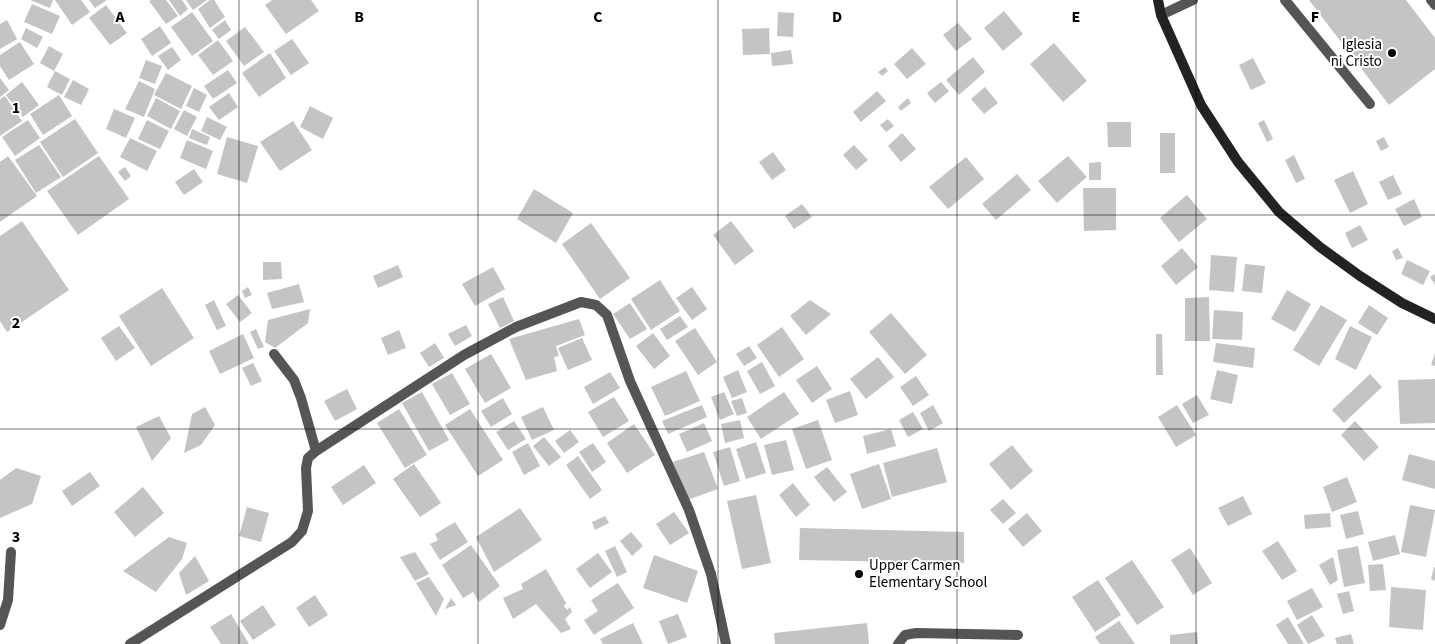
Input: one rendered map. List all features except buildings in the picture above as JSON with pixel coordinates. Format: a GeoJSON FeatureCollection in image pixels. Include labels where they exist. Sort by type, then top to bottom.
{"type":"FeatureCollection","features":[{"type":"Feature","properties":{"kind":"main road"},"geometry":{"type":"LineString","coordinates":[[1158,0],[1161,15],[1200,105],[1238,162],[1279,212],[1320,247],[1360,276],[1402,303],[1435,319]]}},
{"type":"Feature","properties":{"kind":"street"},"geometry":{"type":"LineString","coordinates":[[1161,15],[1193,0]]}},
{"type":"Feature","properties":{"kind":"street"},"geometry":{"type":"LineString","coordinates":[[1285,0],[1370,104]]}},
{"type":"Feature","properties":{"kind":"street"},"geometry":{"type":"LineString","coordinates":[[1431,0],[1435,5]]}},
{"type":"Feature","properties":{"kind":"street"},"geometry":{"type":"LineString","coordinates":[[130,644],[292,542],[302,531],[308,511],[306,468],[308,458],[316,451],[464,355],[516,327],[581,302],[596,305],[607,315],[630,381],[689,510],[711,574],[726,644]]}},
{"type":"Feature","properties":{"kind":"street"},"geometry":{"type":"LineString","coordinates":[[274,354],[294,380],[316,451]]}},
{"type":"Feature","properties":{"kind":"street"},"geometry":{"type":"LineString","coordinates":[[0,625],[8,600],[11,552]]}},
{"type":"Feature","properties":{"kind":"street"},"geometry":{"type":"LineString","coordinates":[[898,644],[905,635],[916,633],[1018,635]]}},
{"type":"Feature","properties":{"kind":"place","name":"Iglesia ni Cristo"},"geometry":{"type":"Point","coordinates":[1392,53]}},
{"type":"Feature","properties":{"kind":"place","name":"Upper Carmen Elementary School"},"geometry":{"type":"Point","coordinates":[859,574]}}]}
